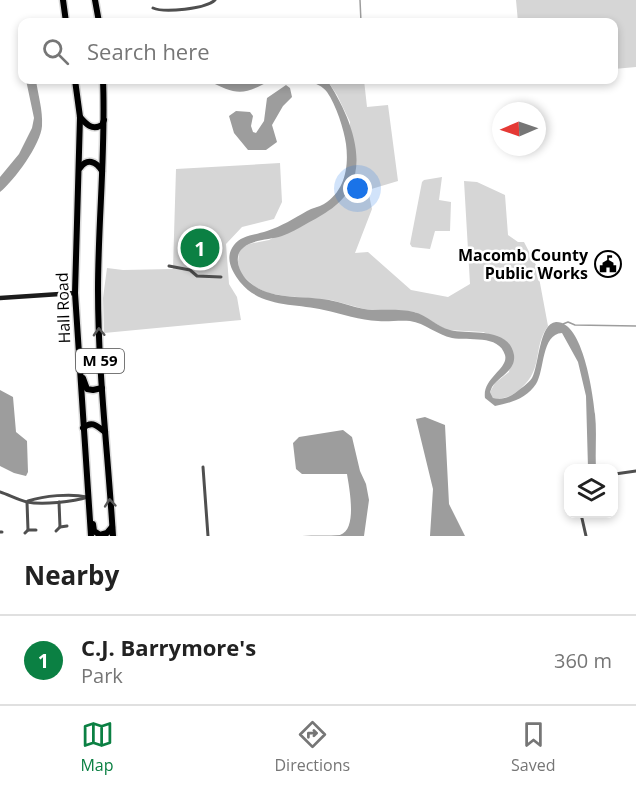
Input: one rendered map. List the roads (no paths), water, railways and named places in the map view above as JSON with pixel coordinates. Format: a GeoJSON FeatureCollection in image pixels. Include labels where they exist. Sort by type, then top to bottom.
{"type":"FeatureCollection","features":[{"type":"Feature","properties":{"kind":"highway"},"geometry":{"type":"LineString","coordinates":[[63,0],[66,18]]}},
{"type":"Feature","properties":{"kind":"highway"},"geometry":{"type":"LineString","coordinates":[[95,0],[98,18]]}},
{"type":"Feature","properties":{"kind":"highway","name":"Hall Road"},"geometry":{"type":"LineString","coordinates":[[76,84],[80,117],[75,293],[91,536]]}},
{"type":"Feature","properties":{"kind":"highway","name":"M 59"},"geometry":{"type":"LineString","coordinates":[[104,84],[105,119],[98,290],[112,536]]}},
{"type":"Feature","properties":{"kind":"highway"},"geometry":{"type":"LineString","coordinates":[[80,117],[88,125],[96,128],[102,125],[105,119]]}},
{"type":"Feature","properties":{"kind":"highway"},"geometry":{"type":"LineString","coordinates":[[79,169],[84,163],[90,161],[97,164],[103,171]]}},
{"type":"Feature","properties":{"kind":"highway"},"geometry":{"type":"LineString","coordinates":[[77,342],[81,350],[85,387],[91,390],[102,388]]}},
{"type":"Feature","properties":{"kind":"highway"},"geometry":{"type":"LineString","coordinates":[[83,428],[92,424],[105,432]]}},
{"type":"Feature","properties":{"kind":"highway"},"geometry":{"type":"LineString","coordinates":[[88,497],[94,531],[103,534],[112,527]]}},
{"type":"Feature","properties":{"kind":"street"},"geometry":{"type":"LineString","coordinates":[[153,8],[160,11],[203,6],[210,5],[214,0]]}},
{"type":"Feature","properties":{"kind":"street"},"geometry":{"type":"LineString","coordinates":[[169,266],[190,270],[199,276],[221,277]]}},
{"type":"Feature","properties":{"kind":"street"},"geometry":{"type":"LineString","coordinates":[[0,298],[75,293]]}},
{"type":"Feature","properties":{"kind":"street"},"geometry":{"type":"LineString","coordinates":[[203,467],[208,536]]}},
{"type":"Feature","properties":{"kind":"street"},"geometry":{"type":"LineString","coordinates":[[618,474],[636,471]]}},
{"type":"Feature","properties":{"kind":"street"},"geometry":{"type":"LineString","coordinates":[[0,492],[27,502],[36,499],[80,500],[88,497]]}},
{"type":"Feature","properties":{"kind":"street"},"geometry":{"type":"LineString","coordinates":[[58,499],[60,527]]}},
{"type":"Feature","properties":{"kind":"street"},"geometry":{"type":"LineString","coordinates":[[27,502],[26,532],[36,530]]}},
{"type":"Feature","properties":{"kind":"street"},"geometry":{"type":"LineString","coordinates":[[582,518],[586,536]]}},
{"type":"Feature","properties":{"kind":"street"},"geometry":{"type":"LineString","coordinates":[[56,531],[60,527],[67,526]]}},
{"type":"Feature","properties":{"kind":"waterway"},"geometry":{"type":"LineString","coordinates":[[360,0],[361,18]]}},
{"type":"Feature","properties":{"kind":"waterway"},"geometry":{"type":"LineString","coordinates":[[563,324],[568,322],[575,325],[636,326]]}},
{"type":"Feature","properties":{"kind":"place","name":"C.J. Barrymore's"},"geometry":{"type":"Point","coordinates":[200,248]}},
{"type":"Feature","properties":{"kind":"place","name":"Macomb County Public Works"},"geometry":{"type":"Point","coordinates":[608,264]}}]}
